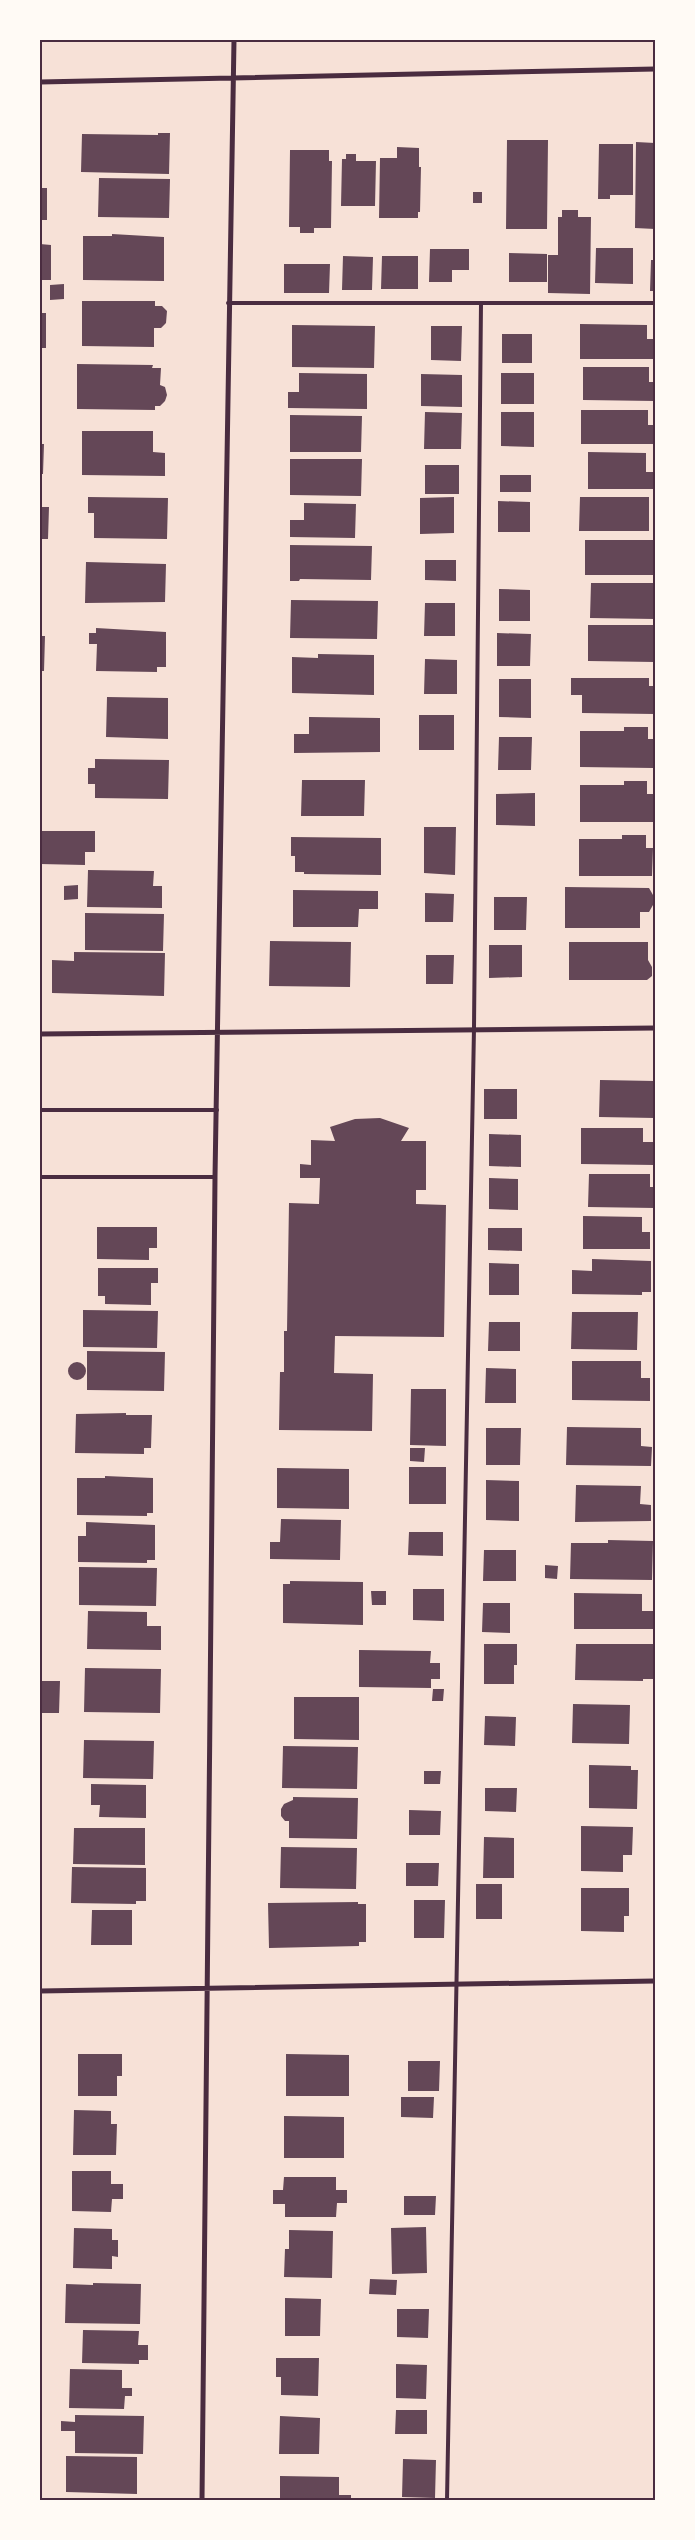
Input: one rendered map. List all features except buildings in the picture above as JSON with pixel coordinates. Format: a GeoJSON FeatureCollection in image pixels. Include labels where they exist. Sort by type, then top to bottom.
{"type":"FeatureCollection","features":[{"type":"Feature","properties":{"kind":"street"},"geometry":{"type":"LineString","coordinates":[[202,2500],[209,1989],[216,1177],[228,303],[234,40]]}},
{"type":"Feature","properties":{"kind":"street"},"geometry":{"type":"LineString","coordinates":[[40,82],[655,69]]}},
{"type":"Feature","properties":{"kind":"street"},"geometry":{"type":"LineString","coordinates":[[40,1034],[474,1028],[655,1028]]}},
{"type":"Feature","properties":{"kind":"street"},"geometry":{"type":"LineString","coordinates":[[40,1991],[456,1986],[655,1981]]}},
{"type":"Feature","properties":{"kind":"lane"},"geometry":{"type":"LineString","coordinates":[[228,303],[655,303]]}},
{"type":"Feature","properties":{"kind":"lane"},"geometry":{"type":"LineString","coordinates":[[447,2500],[474,1028],[481,303]]}},
{"type":"Feature","properties":{"kind":"lane"},"geometry":{"type":"LineString","coordinates":[[40,1110],[217,1110]]}},
{"type":"Feature","properties":{"kind":"lane"},"geometry":{"type":"LineString","coordinates":[[40,1177],[216,1177]]}}]}
